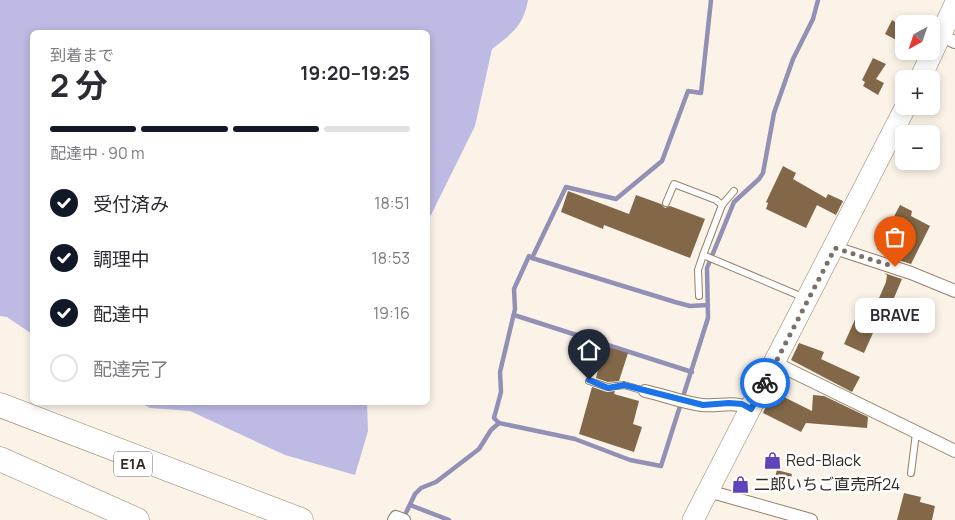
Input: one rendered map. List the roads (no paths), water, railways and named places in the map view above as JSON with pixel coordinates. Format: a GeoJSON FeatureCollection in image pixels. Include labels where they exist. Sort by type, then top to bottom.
{"type":"FeatureCollection","features":[{"type":"Feature","properties":{"kind":"highway","name":"E1A"},"geometry":{"type":"LineString","coordinates":[[0,406],[265,520]]}},
{"type":"Feature","properties":{"kind":"highway"},"geometry":{"type":"LineString","coordinates":[[0,406],[301,520]]}},
{"type":"Feature","properties":{"kind":"highway"},"geometry":{"type":"LineString","coordinates":[[0,460],[137,520]]}},
{"type":"Feature","properties":{"kind":"main road"},"geometry":{"type":"LineString","coordinates":[[926,70],[948,39],[955,4]]}},
{"type":"Feature","properties":{"kind":"main road"},"geometry":{"type":"LineString","coordinates":[[693,520],[835,248],[902,115]]}},
{"type":"Feature","properties":{"kind":"street"},"geometry":{"type":"LineString","coordinates":[[835,248],[911,272],[955,291]]}},
{"type":"Feature","properties":{"kind":"street"},"geometry":{"type":"LineString","coordinates":[[775,363],[955,451]]}},
{"type":"Feature","properties":{"kind":"street"},"geometry":{"type":"LineString","coordinates":[[645,391],[703,405],[742,404],[751,409]]}},
{"type":"Feature","properties":{"kind":"street"},"geometry":{"type":"LineString","coordinates":[[708,491],[811,520]]}},
{"type":"Feature","properties":{"kind":"street"},"geometry":{"type":"LineString","coordinates":[[394,520],[396,517],[404,520]]}},
{"type":"Feature","properties":{"kind":"lane"},"geometry":{"type":"LineString","coordinates":[[666,204],[674,184],[716,200],[722,205]]}},
{"type":"Feature","properties":{"kind":"lane"},"geometry":{"type":"LineString","coordinates":[[699,296],[698,270],[722,205],[734,191]]}},
{"type":"Feature","properties":{"kind":"lane"},"geometry":{"type":"LineString","coordinates":[[704,255],[808,300]]}},
{"type":"Feature","properties":{"kind":"lane"},"geometry":{"type":"LineString","coordinates":[[589,380],[608,388],[624,385],[645,391]]}},
{"type":"Feature","properties":{"kind":"lane"},"geometry":{"type":"LineString","coordinates":[[911,473],[916,433]]}},
{"type":"Feature","properties":{"kind":"waterway"},"geometry":{"type":"LineString","coordinates":[[499,423],[494,418],[501,392],[500,372],[515,309],[514,289],[529,256],[532,258],[566,187],[616,199],[662,161],[688,91],[701,93],[711,0]]}},
{"type":"Feature","properties":{"kind":"waterway"},"geometry":{"type":"LineString","coordinates":[[403,519],[415,494],[421,488],[436,482],[479,449],[491,430],[499,423],[575,439],[630,460],[661,466],[708,318],[707,268],[734,202],[763,173],[774,113],[793,59],[813,19],[818,0]]}},
{"type":"Feature","properties":{"kind":"waterway"},"geometry":{"type":"LineString","coordinates":[[532,258],[675,302],[690,306],[708,305]]}},
{"type":"Feature","properties":{"kind":"waterway"},"geometry":{"type":"LineString","coordinates":[[514,315],[692,372]]}},
{"type":"Feature","properties":{"kind":"waterway"},"geometry":{"type":"LineString","coordinates":[[410,505],[449,520]]}},
{"type":"Feature","properties":{"kind":"place","name":"BRAVE"},"geometry":{"type":"Point","coordinates":[895,267]}},
{"type":"Feature","properties":{"kind":"place","name":"Red-Black"},"geometry":{"type":"Point","coordinates":[772,460]}},
{"type":"Feature","properties":{"kind":"place","name":"二郎いちご直売所24"},"geometry":{"type":"Point","coordinates":[740,484]}}]}
